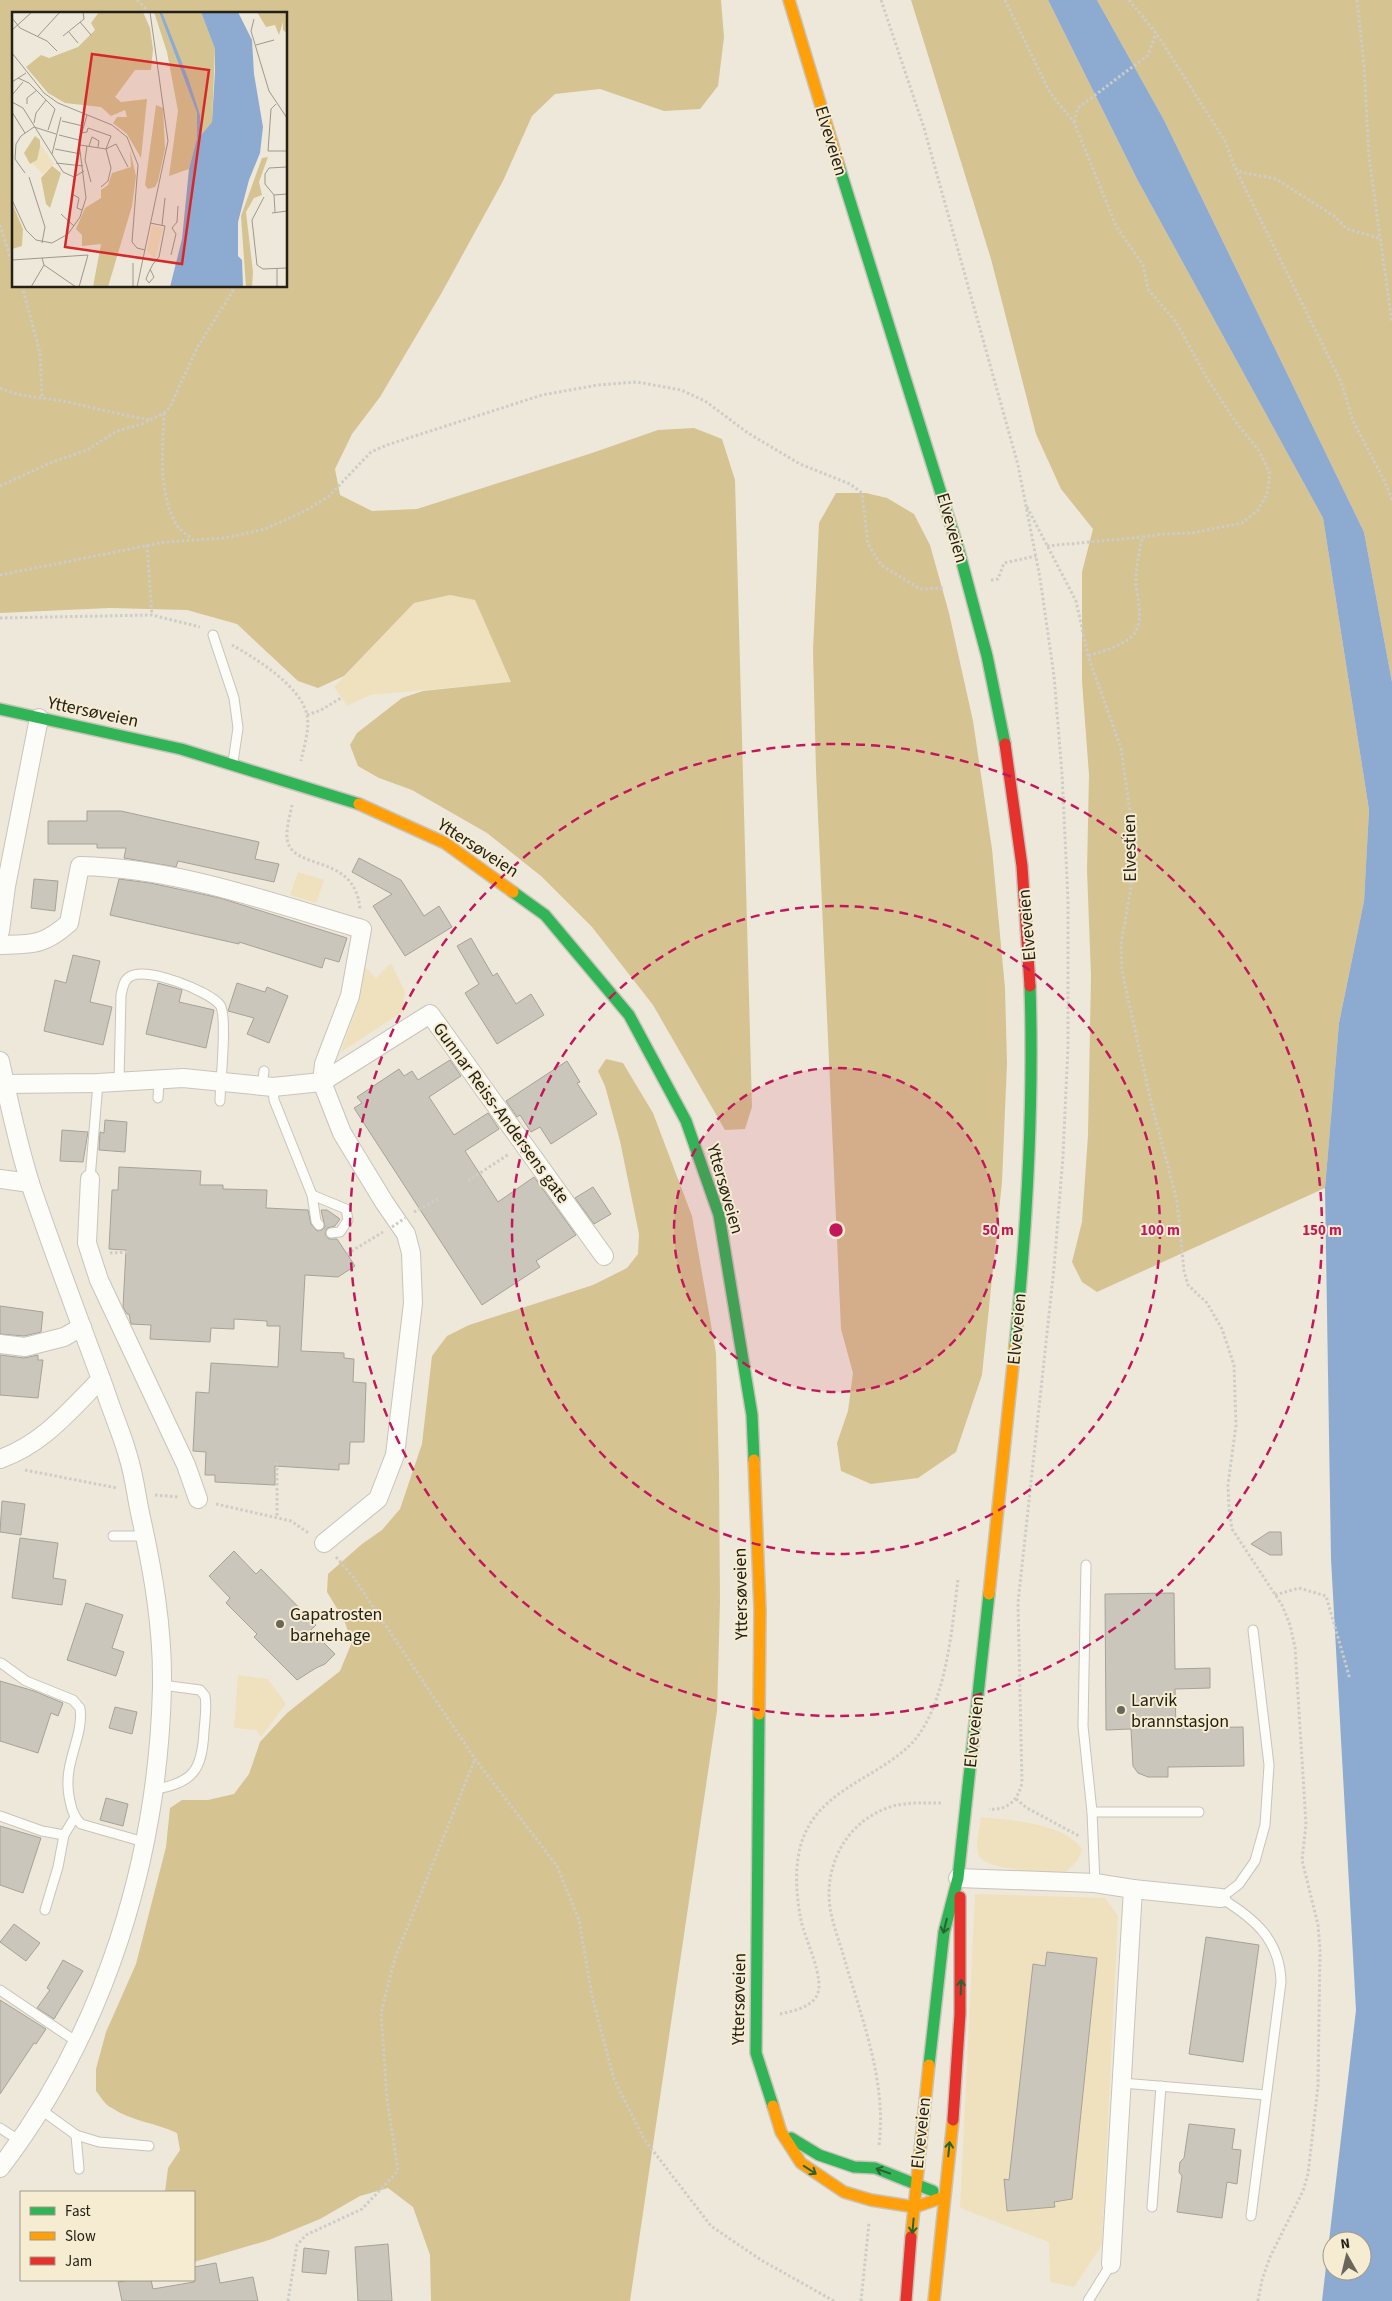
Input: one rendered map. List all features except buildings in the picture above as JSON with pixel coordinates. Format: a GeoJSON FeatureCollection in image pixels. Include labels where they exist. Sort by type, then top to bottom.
{"type":"FeatureCollection","features":[{"type":"Feature","properties":{"kind":"main road","name":"Elveveien"},"geometry":{"type":"LineString","coordinates":[[789,0],[824,120],[896,344],[968,583],[995,692],[1013,799],[1024,892],[1031,988],[1033,1080],[1030,1174],[1016,1347],[958,1878],[944,1932],[916,2183],[906,2301]]}},
{"type":"Feature","properties":{"kind":"main road","name":"Yttersøveien"},"geometry":{"type":"LineString","coordinates":[[0,709],[181,749],[233,764],[348,799],[445,843],[544,915],[629,1015],[686,1121],[719,1215],[752,1415],[760,1610],[756,2052],[780,2132],[800,2163],[844,2192],[915,2207]]}},
{"type":"Feature","properties":{"kind":"main road","name":"Elveveien"},"geometry":{"type":"LineString","coordinates":[[934,2301],[959,2036],[963,1934],[958,1878]]}},
{"type":"Feature","properties":{"kind":"main road"},"geometry":{"type":"LineString","coordinates":[[780,2132],[820,2155],[854,2167],[875,2168],[916,2183],[944,2197]]}},
{"type":"Feature","properties":{"kind":"main road"},"geometry":{"type":"LineString","coordinates":[[915,2207],[944,2197]]}},
{"type":"Feature","properties":{"kind":"street"},"geometry":{"type":"LineString","coordinates":[[0,931],[6,855],[39,718]]}},
{"type":"Feature","properties":{"kind":"street"},"geometry":{"type":"LineString","coordinates":[[0,945],[33,944],[45,941],[68,923],[80,866],[115,866],[205,883],[362,929],[350,996],[324,1064],[322,1082],[342,1133],[406,1234],[411,1253],[413,1303],[395,1455],[378,1499],[324,1543]]}},
{"type":"Feature","properties":{"kind":"street","name":"Gunnar Reiss-Andersens gate"},"geometry":{"type":"LineString","coordinates":[[5,1084],[98,1083],[183,1078],[220,1081],[322,1082],[430,1014],[604,1256]]}},
{"type":"Feature","properties":{"kind":"street"},"geometry":{"type":"LineString","coordinates":[[0,1061],[30,1183],[129,1457],[157,1602],[162,1685],[158,1750],[144,1842],[138,1877],[124,1927],[78,2042],[40,2109],[0,2168]]}},
{"type":"Feature","properties":{"kind":"street"},"geometry":{"type":"LineString","coordinates":[[90,1178],[88,1243],[99,1280],[186,1465],[198,1499]]}},
{"type":"Feature","properties":{"kind":"street"},"geometry":{"type":"LineString","coordinates":[[0,1179],[30,1183]]}},
{"type":"Feature","properties":{"kind":"street"},"geometry":{"type":"LineString","coordinates":[[0,1344],[26,1347],[64,1337],[82,1327]]}},
{"type":"Feature","properties":{"kind":"street"},"geometry":{"type":"LineString","coordinates":[[0,1459],[18,1452],[48,1432],[101,1379]]}},
{"type":"Feature","properties":{"kind":"street"},"geometry":{"type":"LineString","coordinates":[[958,1878],[1095,1883],[1132,1889],[1221,1898]]}},
{"type":"Feature","properties":{"kind":"street"},"geometry":{"type":"LineString","coordinates":[[1111,2264],[1132,1889]]}},
{"type":"Feature","properties":{"kind":"lane"},"geometry":{"type":"LineString","coordinates":[[213,635],[234,698],[238,728],[233,764]]}},
{"type":"Feature","properties":{"kind":"lane"},"geometry":{"type":"LineString","coordinates":[[119,1082],[121,995],[124,982],[131,976],[141,974],[159,975],[190,986],[220,1005],[224,1028],[220,1101]]}},
{"type":"Feature","properties":{"kind":"lane"},"geometry":{"type":"LineString","coordinates":[[158,1098],[159,1080]]}},
{"type":"Feature","properties":{"kind":"lane"},"geometry":{"type":"LineString","coordinates":[[266,1081],[312,1195],[316,1221],[319,1225]]}},
{"type":"Feature","properties":{"kind":"lane"},"geometry":{"type":"LineString","coordinates":[[90,1178],[98,1083]]}},
{"type":"Feature","properties":{"kind":"lane"},"geometry":{"type":"LineString","coordinates":[[312,1195],[346,1209],[348,1220],[340,1232],[331,1232]]}},
{"type":"Feature","properties":{"kind":"lane"},"geometry":{"type":"LineString","coordinates":[[113,1536],[145,1536]]}},
{"type":"Feature","properties":{"kind":"lane"},"geometry":{"type":"LineString","coordinates":[[1086,1565],[1083,1726],[1092,1812],[1095,1883]]}},
{"type":"Feature","properties":{"kind":"lane"},"geometry":{"type":"LineString","coordinates":[[1251,2216],[1282,1982],[1281,1964],[1275,1947],[1261,1929],[1240,1910],[1221,1898],[1239,1884],[1255,1861],[1265,1825],[1269,1765],[1253,1630]]}},
{"type":"Feature","properties":{"kind":"lane"},"geometry":{"type":"LineString","coordinates":[[1,1663],[26,1681],[73,1700],[80,1708],[80,1726],[67,1770],[66,1782],[75,1817],[81,1824],[144,1842]]}},
{"type":"Feature","properties":{"kind":"lane"},"geometry":{"type":"LineString","coordinates":[[152,1790],[169,1787],[187,1780],[196,1771],[203,1754],[205,1696],[200,1690],[162,1685]]}},
{"type":"Feature","properties":{"kind":"lane"},"geometry":{"type":"LineString","coordinates":[[1092,1812],[1199,1812]]}},
{"type":"Feature","properties":{"kind":"lane"},"geometry":{"type":"LineString","coordinates":[[0,1816],[42,1831],[64,1835]]}},
{"type":"Feature","properties":{"kind":"lane"},"geometry":{"type":"LineString","coordinates":[[45,1910],[58,1867],[64,1835],[75,1817]]}},
{"type":"Feature","properties":{"kind":"lane"},"geometry":{"type":"LineString","coordinates":[[0,1990],[78,2042]]}},
{"type":"Feature","properties":{"kind":"lane"},"geometry":{"type":"LineString","coordinates":[[1122,2083],[1266,2095]]}},
{"type":"Feature","properties":{"kind":"lane"},"geometry":{"type":"LineString","coordinates":[[1152,2207],[1161,2086]]}},
{"type":"Feature","properties":{"kind":"lane"},"geometry":{"type":"LineString","coordinates":[[40,2109],[76,2135],[99,2142],[149,2146]]}},
{"type":"Feature","properties":{"kind":"lane"},"geometry":{"type":"LineString","coordinates":[[0,2128],[20,2141]]}},
{"type":"Feature","properties":{"kind":"lane"},"geometry":{"type":"LineString","coordinates":[[76,2135],[79,2169]]}},
{"type":"Feature","properties":{"kind":"lane"},"geometry":{"type":"LineString","coordinates":[[1088,2301],[1111,2264]]}},
{"type":"Feature","properties":{"kind":"path"},"geometry":{"type":"LineString","coordinates":[[137,0],[149,12]]}},
{"type":"Feature","properties":{"kind":"path"},"geometry":{"type":"LineString","coordinates":[[1005,0],[1050,92],[1074,122],[1116,226],[1143,265],[1148,289],[1176,322],[1235,421],[1260,451],[1270,474],[1267,494],[1258,510],[1242,523],[1192,533],[1163,534],[1047,546]]}},
{"type":"Feature","properties":{"kind":"path"},"geometry":{"type":"LineString","coordinates":[[1129,0],[1156,33],[1225,141],[1235,168],[1341,382],[1353,421],[1384,480],[1392,500]]}},
{"type":"Feature","properties":{"kind":"path"},"geometry":{"type":"LineString","coordinates":[[1357,0],[1364,65],[1369,157],[1392,322]]}},
{"type":"Feature","properties":{"kind":"path"},"geometry":{"type":"LineString","coordinates":[[1074,122],[1078,108],[1148,55],[1156,33]]}},
{"type":"Feature","properties":{"kind":"path"},"geometry":{"type":"LineString","coordinates":[[1235,168],[1241,172],[1276,179],[1334,216],[1347,229],[1379,238]]}},
{"type":"Feature","properties":{"kind":"path"},"geometry":{"type":"LineString","coordinates":[[0,225],[12,263]]}},
{"type":"Feature","properties":{"kind":"path"},"geometry":{"type":"LineString","coordinates":[[23,288],[40,353],[42,399]]}},
{"type":"Feature","properties":{"kind":"path"},"geometry":{"type":"LineString","coordinates":[[0,486],[50,463],[87,450],[117,431],[151,420],[164,413],[170,407],[198,346],[235,288]]}},
{"type":"Feature","properties":{"kind":"path"},"geometry":{"type":"LineString","coordinates":[[0,575],[147,545],[193,539],[209,540],[240,536],[286,521],[329,496],[371,452],[405,438],[542,394],[598,384],[637,382],[681,390],[706,401],[748,433],[800,464],[850,484],[862,492],[868,544],[881,565],[920,588],[949,587]]}},
{"type":"Feature","properties":{"kind":"path"},"geometry":{"type":"LineString","coordinates":[[0,388],[16,395],[151,420]]}},
{"type":"Feature","properties":{"kind":"path"},"geometry":{"type":"LineString","coordinates":[[164,413],[164,486],[171,514],[179,528],[193,539]]}},
{"type":"Feature","properties":{"kind":"path","name":"Elvestien"},"geometry":{"type":"LineString","coordinates":[[1027,507],[1076,601],[1088,656],[1121,748],[1131,819],[1131,888],[1121,944],[1122,971],[1151,1102],[1177,1201]]}},
{"type":"Feature","properties":{"kind":"path"},"geometry":{"type":"LineString","coordinates":[[1088,656],[1121,643],[1134,633],[1138,618],[1139,602],[1136,582],[1142,537]]}},
{"type":"Feature","properties":{"kind":"path"},"geometry":{"type":"LineString","coordinates":[[147,545],[152,615]]}},
{"type":"Feature","properties":{"kind":"path"},"geometry":{"type":"LineString","coordinates":[[988,581],[998,579],[1004,563],[1036,556]]}},
{"type":"Feature","properties":{"kind":"path"},"geometry":{"type":"LineString","coordinates":[[0,618],[152,615],[196,625],[258,660],[292,690],[302,702],[307,715],[307,731],[301,763]]}},
{"type":"Feature","properties":{"kind":"path"},"geometry":{"type":"LineString","coordinates":[[307,715],[321,710],[341,698]]}},
{"type":"Feature","properties":{"kind":"path"},"geometry":{"type":"LineString","coordinates":[[292,802],[287,840],[293,851],[306,860],[333,868],[347,877],[359,897],[362,929]]}},
{"type":"Feature","properties":{"kind":"path"},"geometry":{"type":"LineString","coordinates":[[468,1181],[524,1144]]}},
{"type":"Feature","properties":{"kind":"path"},"geometry":{"type":"LineString","coordinates":[[347,1254],[438,1198]]}},
{"type":"Feature","properties":{"kind":"path"},"geometry":{"type":"LineString","coordinates":[[277,1463],[277,1518]]}},
{"type":"Feature","properties":{"kind":"path"},"geometry":{"type":"LineString","coordinates":[[18,1469],[119,1488]]}},
{"type":"Feature","properties":{"kind":"path"},"geometry":{"type":"LineString","coordinates":[[152,1495],[198,1499],[291,1521],[324,1543],[354,1578],[475,1759],[558,1866],[579,1920],[592,1996],[614,2079],[644,2139],[711,2226],[761,2260],[834,2301]]}},
{"type":"Feature","properties":{"kind":"path"},"geometry":{"type":"LineString","coordinates":[[756,2018],[808,2006],[818,1995],[820,1980],[801,1921],[797,1887],[798,1853],[806,1831],[820,1810],[842,1790],[879,1769],[909,1746],[924,1725],[937,1694],[949,1652],[958,1579]]}},
{"type":"Feature","properties":{"kind":"path"},"geometry":{"type":"LineString","coordinates":[[1275,1595],[1299,1588],[1326,1596],[1350,1678]]}},
{"type":"Feature","properties":{"kind":"path"},"geometry":{"type":"LineString","coordinates":[[288,2301],[297,2245],[306,2235],[362,2209],[398,2171],[387,2099],[381,2013],[395,1958],[475,1759]]}},
{"type":"Feature","properties":{"kind":"path"},"geometry":{"type":"LineString","coordinates":[[1016,1799],[1027,1808],[1094,1845]]}},
{"type":"Feature","properties":{"kind":"path"},"geometry":{"type":"LineString","coordinates":[[879,2146],[881,2129],[879,2093],[874,2062],[833,1921],[829,1895],[831,1874],[837,1853],[846,1837],[875,1814],[893,1806],[912,1803],[945,1804]]}},
{"type":"Feature","properties":{"kind":"path"},"geometry":{"type":"LineString","coordinates":[[860,2301],[870,2215]]}},
{"type":"Feature","properties":{"kind":"shaded area"},"geometry":{"type":"Polygon","coordinates":[[[0,0],[721,0],[724,37],[718,86],[700,109],[664,111],[600,89],[555,94],[532,116],[503,181],[441,294],[380,397],[352,434],[335,469],[340,495],[372,511],[417,509],[658,430],[694,428],[722,439],[735,480],[752,1107],[745,1129],[725,1130],[653,1005],[592,927],[541,876],[487,833],[412,790],[379,778],[358,766],[350,745],[357,733],[402,698],[423,691],[511,682],[475,600],[450,595],[414,603],[344,676],[318,688],[298,681],[237,624],[187,610],[110,608],[0,613],[0,0]]]}},
{"type":"Feature","properties":{"kind":"shaded area"},"geometry":{"type":"Polygon","coordinates":[[[911,0],[1048,0],[1137,179],[1323,518],[1369,810],[1364,901],[1339,1023],[1325,1188],[1097,1292],[1082,1282],[1072,1262],[1082,1222],[1088,1135],[1091,976],[1087,870],[1089,775],[1082,681],[1082,572],[1093,529],[1061,489],[1036,434],[991,259],[911,0]]]}},
{"type":"Feature","properties":{"kind":"shaded area"},"geometry":{"type":"Polygon","coordinates":[[[1097,0],[1392,0],[1392,682],[1364,532],[1164,120],[1097,0]]]}},
{"type":"Feature","properties":{"kind":"shaded area"},"geometry":{"type":"Polygon","coordinates":[[[836,493],[866,493],[887,498],[914,514],[930,545],[949,613],[973,721],[992,849],[1005,988],[1007,1063],[1002,1182],[982,1375],[956,1452],[918,1478],[871,1484],[841,1471],[837,1443],[848,1411],[853,1373],[841,1329],[816,771],[813,650],[819,523],[836,493]]]}},
{"type":"Feature","properties":{"kind":"shaded area"},"geometry":{"type":"Polygon","coordinates":[[[450,595],[476,600],[512,682],[370,695],[347,706],[334,687],[414,603],[450,595]]]}},
{"type":"Feature","properties":{"kind":"shaded area"},"geometry":{"type":"Polygon","coordinates":[[[298,872],[324,880],[316,903],[290,895],[298,872]]]}},
{"type":"Feature","properties":{"kind":"shaded area"},"geometry":{"type":"Polygon","coordinates":[[[391,963],[405,992],[402,1012],[341,1052],[359,1000],[365,967],[376,978],[391,963]]]}},
{"type":"Feature","properties":{"kind":"shaded area"},"geometry":{"type":"Polygon","coordinates":[[[606,1059],[623,1063],[653,1113],[692,1216],[716,1353],[720,1601],[717,1711],[630,2301],[431,2301],[430,2255],[413,2207],[388,2188],[360,2196],[320,2219],[269,2240],[195,2262],[195,2191],[165,2191],[168,2168],[180,2150],[177,2133],[119,2112],[107,2105],[96,2091],[96,2069],[106,2032],[136,1964],[166,1847],[170,1808],[182,1800],[208,1800],[234,1794],[249,1774],[260,1742],[287,1713],[340,1671],[352,1642],[344,1620],[327,1592],[328,1574],[362,1544],[382,1530],[400,1509],[422,1444],[432,1356],[447,1336],[469,1325],[593,1285],[627,1268],[638,1254],[639,1234],[620,1141],[605,1086],[598,1071],[606,1059]]]}},
{"type":"Feature","properties":{"kind":"shaded area"},"geometry":{"type":"Polygon","coordinates":[[[238,1675],[268,1679],[286,1704],[261,1737],[256,1730],[234,1728],[238,1675]]]}},
{"type":"Feature","properties":{"kind":"shaded area"},"geometry":{"type":"Polygon","coordinates":[[[981,1817],[1036,1824],[1063,1833],[1074,1840],[1082,1849],[1078,1860],[1065,1873],[1032,1871],[994,1865],[979,1856],[977,1848],[981,1817]]]}},
{"type":"Feature","properties":{"kind":"shaded area"},"geometry":{"type":"Polygon","coordinates":[[[975,1894],[1105,1898],[1118,1916],[1102,2245],[1074,2287],[1050,2282],[1049,2242],[960,2208],[975,1894]]]}},
{"type":"Feature","properties":{"kind":"water"},"geometry":{"type":"Polygon","coordinates":[[[1048,0],[1097,0],[1164,120],[1364,532],[1392,682],[1392,2301],[1322,2301],[1324,2281],[1372,2281],[1372,2231],[1330,2231],[1356,2010],[1331,1559],[1325,1188],[1339,1023],[1364,901],[1369,810],[1323,518],[1137,179],[1048,0]]]}},
{"type":"Feature","properties":{"kind":"traffic: fast"},"geometry":{"type":"LineString","coordinates":[[839,166],[959,551],[987,656],[1005,744]]}},
{"type":"Feature","properties":{"kind":"traffic: fast"},"geometry":{"type":"LineString","coordinates":[[0,709],[181,749],[359,804]]}},
{"type":"Feature","properties":{"kind":"traffic: fast"},"geometry":{"type":"LineString","coordinates":[[513,892],[545,915],[629,1015],[686,1121],[719,1215],[752,1415],[754,1460]]}},
{"type":"Feature","properties":{"kind":"traffic: fast"},"geometry":{"type":"LineString","coordinates":[[1015,1346],[1023,1256],[1030,1121],[1030,986]]}},
{"type":"Feature","properties":{"kind":"traffic: fast"},"geometry":{"type":"LineString","coordinates":[[929,2065],[944,1932],[958,1878],[989,1594]]}},
{"type":"Feature","properties":{"kind":"traffic: fast"},"geometry":{"type":"LineString","coordinates":[[759,1714],[756,2053],[773,2106]]}},
{"type":"Feature","properties":{"kind":"traffic: fast"},"geometry":{"type":"LineString","coordinates":[[791,2138],[819,2155],[854,2167],[875,2168],[933,2191]]}},
{"type":"Feature","properties":{"kind":"traffic: slow"},"geometry":{"type":"LineString","coordinates":[[789,0],[839,166]]}},
{"type":"Feature","properties":{"kind":"traffic: slow"},"geometry":{"type":"LineString","coordinates":[[359,804],[445,843],[513,892]]}},
{"type":"Feature","properties":{"kind":"traffic: slow"},"geometry":{"type":"LineString","coordinates":[[989,1594],[1015,1346]]}},
{"type":"Feature","properties":{"kind":"traffic: slow"},"geometry":{"type":"LineString","coordinates":[[754,1460],[760,1610],[759,1714]]}},
{"type":"Feature","properties":{"kind":"traffic: slow"},"geometry":{"type":"LineString","coordinates":[[911,2237],[929,2065]]}},
{"type":"Feature","properties":{"kind":"traffic: slow"},"geometry":{"type":"LineString","coordinates":[[773,2106],[781,2132],[801,2163],[844,2192],[871,2200],[915,2207],[944,2197]]}},
{"type":"Feature","properties":{"kind":"traffic: slow"},"geometry":{"type":"LineString","coordinates":[[934,2301],[953,2120]]}},
{"type":"Feature","properties":{"kind":"traffic: jam"},"geometry":{"type":"LineString","coordinates":[[1005,744],[1022,866],[1030,986]]}},
{"type":"Feature","properties":{"kind":"traffic: jam"},"geometry":{"type":"LineString","coordinates":[[953,2120],[960,2014],[960,1897]]}},
{"type":"Feature","properties":{"kind":"traffic: jam"},"geometry":{"type":"LineString","coordinates":[[906,2301],[911,2237]]}},
{"type":"Feature","properties":{"kind":"place","name":"Gapatrosten barnehage"},"geometry":{"type":"Point","coordinates":[280,1624]}},
{"type":"Feature","properties":{"kind":"place","name":"Larvik brannstasjon"},"geometry":{"type":"Point","coordinates":[1121,1710]}}]}
